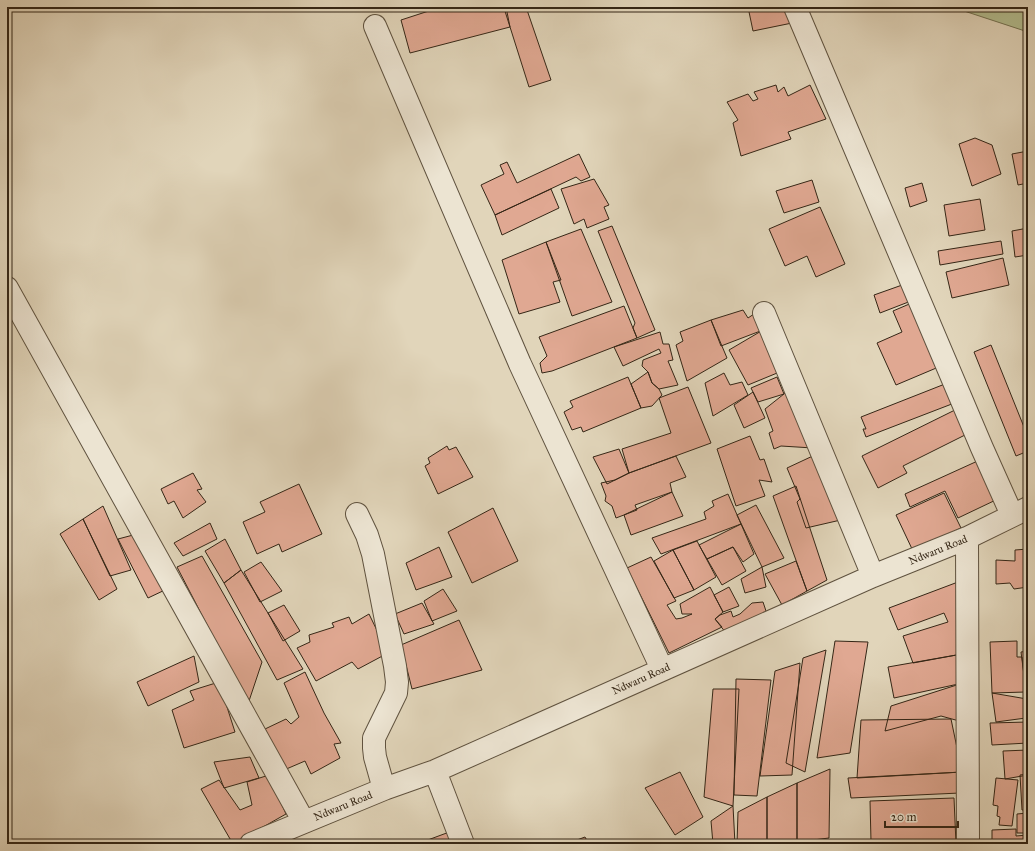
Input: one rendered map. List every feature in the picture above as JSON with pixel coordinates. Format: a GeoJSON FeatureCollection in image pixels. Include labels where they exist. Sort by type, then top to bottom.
{"type":"FeatureCollection","features":[{"type":"Feature","properties":{"kind":"street"},"geometry":{"type":"LineString","coordinates":[[795,7],[982,448],[1020,512]]}},
{"type":"Feature","properties":{"kind":"street"},"geometry":{"type":"LineString","coordinates":[[375,26],[520,364],[662,669]]}},
{"type":"Feature","properties":{"kind":"street"},"geometry":{"type":"LineString","coordinates":[[7,288],[304,822]]}},
{"type":"Feature","properties":{"kind":"street"},"geometry":{"type":"LineString","coordinates":[[764,313],[873,576]]}},
{"type":"Feature","properties":{"kind":"street","name":"Ndwaru Road"},"geometry":{"type":"LineString","coordinates":[[251,844],[384,789],[435,771],[873,576],[967,538],[1020,512]]}},
{"type":"Feature","properties":{"kind":"street"},"geometry":{"type":"LineString","coordinates":[[357,514],[367,535],[373,554],[397,682],[396,693],[374,738],[375,757],[384,789]]}},
{"type":"Feature","properties":{"kind":"street"},"geometry":{"type":"LineString","coordinates":[[967,538],[968,844]]}},
{"type":"Feature","properties":{"kind":"street"},"geometry":{"type":"LineString","coordinates":[[435,771],[463,844]]}},
{"type":"Feature","properties":{"kind":"green space"},"geometry":{"type":"Polygon","coordinates":[[[952,7],[1028,7],[1028,32],[952,7]]]}},
{"type":"Feature","properties":{"kind":"building"},"geometry":{"type":"Polygon","coordinates":[[[441,7],[506,7],[510,27],[410,53],[401,20],[441,7]]]}},
{"type":"Feature","properties":{"kind":"building"},"geometry":{"type":"Polygon","coordinates":[[[526,7],[551,80],[529,87],[504,8],[526,7]]]}},
{"type":"Feature","properties":{"kind":"building"},"geometry":{"type":"Polygon","coordinates":[[[748,7],[791,7],[797,22],[753,31],[748,7]]]}},
{"type":"Feature","properties":{"kind":"building"},"geometry":{"type":"Polygon","coordinates":[[[776,85],[778,92],[784,87],[788,96],[810,85],[826,119],[788,132],[791,139],[741,156],[733,123],[738,120],[727,102],[748,94],[753,101],[758,99],[754,92],[776,85]]]}},
{"type":"Feature","properties":{"kind":"building"},"geometry":{"type":"Polygon","coordinates":[[[975,138],[992,145],[1001,174],[972,186],[959,144],[975,138]]]}},
{"type":"Feature","properties":{"kind":"building"},"geometry":{"type":"Polygon","coordinates":[[[1028,151],[1028,183],[1018,185],[1012,154],[1028,151]]]}},
{"type":"Feature","properties":{"kind":"building"},"geometry":{"type":"Polygon","coordinates":[[[579,154],[590,177],[581,181],[576,177],[495,215],[481,185],[504,174],[500,165],[507,162],[517,183],[579,154]]]}},
{"type":"Feature","properties":{"kind":"building"},"geometry":{"type":"Polygon","coordinates":[[[594,179],[609,205],[604,207],[609,219],[587,228],[584,219],[574,224],[561,189],[594,179]]]}},
{"type":"Feature","properties":{"kind":"building"},"geometry":{"type":"Polygon","coordinates":[[[812,180],[819,202],[784,213],[776,191],[812,180]]]}},
{"type":"Feature","properties":{"kind":"building"},"geometry":{"type":"Polygon","coordinates":[[[922,183],[927,201],[910,207],[905,188],[922,183]]]}},
{"type":"Feature","properties":{"kind":"building"},"geometry":{"type":"Polygon","coordinates":[[[551,189],[559,208],[502,235],[495,215],[551,189]]]}},
{"type":"Feature","properties":{"kind":"building"},"geometry":{"type":"Polygon","coordinates":[[[980,199],[985,230],[949,236],[944,205],[980,199]]]}},
{"type":"Feature","properties":{"kind":"building"},"geometry":{"type":"Polygon","coordinates":[[[820,207],[845,264],[816,277],[807,256],[785,266],[769,229],[820,207]]]}},
{"type":"Feature","properties":{"kind":"building"},"geometry":{"type":"Polygon","coordinates":[[[612,226],[655,330],[637,338],[633,328],[635,323],[598,231],[612,226]]]}},
{"type":"Feature","properties":{"kind":"building"},"geometry":{"type":"Polygon","coordinates":[[[1028,228],[1028,255],[1015,257],[1012,231],[1028,228]]]}},
{"type":"Feature","properties":{"kind":"building"},"geometry":{"type":"Polygon","coordinates":[[[581,229],[612,302],[572,316],[546,242],[581,229]]]}},
{"type":"Feature","properties":{"kind":"building"},"geometry":{"type":"Polygon","coordinates":[[[1001,241],[1003,254],[940,265],[938,251],[1001,241]]]}},
{"type":"Feature","properties":{"kind":"building"},"geometry":{"type":"Polygon","coordinates":[[[546,242],[561,280],[553,282],[560,302],[519,314],[502,260],[546,242]]]}},
{"type":"Feature","properties":{"kind":"building"},"geometry":{"type":"Polygon","coordinates":[[[1003,258],[1009,285],[952,298],[946,272],[1003,258]]]}},
{"type":"Feature","properties":{"kind":"building"},"geometry":{"type":"Polygon","coordinates":[[[905,284],[911,301],[880,313],[874,295],[905,284]]]}},
{"type":"Feature","properties":{"kind":"building"},"geometry":{"type":"Polygon","coordinates":[[[914,302],[941,366],[896,385],[877,343],[902,332],[893,311],[914,302]]]}},
{"type":"Feature","properties":{"kind":"building"},"geometry":{"type":"Polygon","coordinates":[[[624,306],[637,338],[552,371],[542,373],[540,363],[547,356],[539,337],[624,306]]]}},
{"type":"Feature","properties":{"kind":"building"},"geometry":{"type":"Polygon","coordinates":[[[743,310],[748,318],[754,314],[763,330],[721,346],[711,320],[743,310]]]}},
{"type":"Feature","properties":{"kind":"building"},"geometry":{"type":"Polygon","coordinates":[[[711,320],[727,358],[687,381],[676,345],[683,341],[680,332],[711,320]]]}},
{"type":"Feature","properties":{"kind":"building"},"geometry":{"type":"Polygon","coordinates":[[[763,330],[782,371],[748,385],[729,350],[763,330]]]}},
{"type":"Feature","properties":{"kind":"building"},"geometry":{"type":"Polygon","coordinates":[[[660,332],[663,344],[669,344],[673,360],[668,361],[678,385],[659,389],[652,383],[648,372],[642,366],[643,360],[661,353],[659,349],[623,366],[614,347],[660,332]]]}},
{"type":"Feature","properties":{"kind":"building"},"geometry":{"type":"Polygon","coordinates":[[[991,345],[1028,437],[1028,451],[1016,456],[974,352],[991,345]]]}},
{"type":"Feature","properties":{"kind":"building"},"geometry":{"type":"Polygon","coordinates":[[[648,372],[652,383],[659,389],[662,395],[652,406],[641,408],[631,384],[648,372]]]}},
{"type":"Feature","properties":{"kind":"building"},"geometry":{"type":"Polygon","coordinates":[[[724,373],[730,385],[742,382],[748,395],[713,416],[705,383],[724,373]]]}},
{"type":"Feature","properties":{"kind":"building"},"geometry":{"type":"Polygon","coordinates":[[[628,377],[641,408],[583,432],[581,427],[572,430],[564,412],[573,407],[570,401],[628,377]]]}},
{"type":"Feature","properties":{"kind":"building"},"geometry":{"type":"Polygon","coordinates":[[[777,377],[784,394],[758,402],[751,388],[777,377]]]}},
{"type":"Feature","properties":{"kind":"building"},"geometry":{"type":"Polygon","coordinates":[[[950,382],[957,402],[866,437],[863,429],[866,429],[861,417],[950,382]]]}},
{"type":"Feature","properties":{"kind":"building"},"geometry":{"type":"Polygon","coordinates":[[[688,387],[711,443],[629,473],[622,449],[671,433],[659,398],[688,387]]]}},
{"type":"Feature","properties":{"kind":"building"},"geometry":{"type":"Polygon","coordinates":[[[789,390],[813,448],[781,446],[774,449],[769,433],[773,431],[765,409],[789,390]]]}},
{"type":"Feature","properties":{"kind":"building"},"geometry":{"type":"Polygon","coordinates":[[[753,392],[765,418],[744,428],[734,405],[753,392]]]}},
{"type":"Feature","properties":{"kind":"building"},"geometry":{"type":"Polygon","coordinates":[[[959,408],[971,432],[903,466],[907,473],[878,488],[862,456],[959,408]]]}},
{"type":"Feature","properties":{"kind":"building"},"geometry":{"type":"Polygon","coordinates":[[[750,436],[760,460],[764,459],[772,482],[759,480],[765,496],[736,506],[717,449],[750,436]]]}},
{"type":"Feature","properties":{"kind":"building"},"geometry":{"type":"Polygon","coordinates":[[[447,446],[449,450],[456,447],[473,477],[438,494],[425,466],[430,463],[428,458],[447,446]]]}},
{"type":"Feature","properties":{"kind":"building"},"geometry":{"type":"Polygon","coordinates":[[[619,449],[629,473],[607,484],[593,457],[619,449]]]}},
{"type":"Feature","properties":{"kind":"building"},"geometry":{"type":"Polygon","coordinates":[[[817,454],[845,519],[806,528],[797,502],[800,499],[787,468],[817,454]]]}},
{"type":"Feature","properties":{"kind":"building"},"geometry":{"type":"Polygon","coordinates":[[[676,456],[686,477],[670,483],[672,492],[635,505],[637,510],[616,518],[612,506],[605,501],[606,496],[601,483],[615,480],[629,473],[676,456]]]}},
{"type":"Feature","properties":{"kind":"building"},"geometry":{"type":"Polygon","coordinates":[[[982,459],[1000,498],[958,518],[945,491],[910,507],[905,494],[982,459]]]}},
{"type":"Feature","properties":{"kind":"building"},"geometry":{"type":"Polygon","coordinates":[[[193,473],[202,489],[197,490],[206,502],[183,518],[174,501],[168,504],[161,489],[193,473]]]}},
{"type":"Feature","properties":{"kind":"building"},"geometry":{"type":"Polygon","coordinates":[[[299,484],[322,534],[282,552],[279,544],[257,554],[243,522],[265,512],[260,502],[299,484]]]}},
{"type":"Feature","properties":{"kind":"building"},"geometry":{"type":"Polygon","coordinates":[[[796,486],[827,580],[807,591],[773,496],[796,486]]]}},
{"type":"Feature","properties":{"kind":"building"},"geometry":{"type":"Polygon","coordinates":[[[672,492],[683,516],[631,535],[624,515],[672,492]]]}},
{"type":"Feature","properties":{"kind":"building"},"geometry":{"type":"Polygon","coordinates":[[[944,493],[961,528],[913,551],[896,515],[944,493]]]}},
{"type":"Feature","properties":{"kind":"building"},"geometry":{"type":"Polygon","coordinates":[[[728,494],[741,524],[661,554],[652,538],[706,519],[704,512],[714,506],[712,501],[728,494]]]}},
{"type":"Feature","properties":{"kind":"building"},"geometry":{"type":"Polygon","coordinates":[[[756,505],[784,558],[762,567],[737,515],[756,505]]]}},
{"type":"Feature","properties":{"kind":"building"},"geometry":{"type":"Polygon","coordinates":[[[103,506],[131,570],[110,576],[83,519],[103,506]]]}},
{"type":"Feature","properties":{"kind":"building"},"geometry":{"type":"Polygon","coordinates":[[[493,508],[518,561],[472,583],[448,532],[493,508]]]}},
{"type":"Feature","properties":{"kind":"building"},"geometry":{"type":"Polygon","coordinates":[[[83,519],[117,589],[99,600],[60,534],[83,519]]]}},
{"type":"Feature","properties":{"kind":"building"},"geometry":{"type":"Polygon","coordinates":[[[210,523],[217,539],[183,556],[174,543],[210,523]]]}},
{"type":"Feature","properties":{"kind":"building"},"geometry":{"type":"Polygon","coordinates":[[[741,524],[754,554],[743,562],[733,547],[707,559],[699,545],[741,524]]]}},
{"type":"Feature","properties":{"kind":"building"},"geometry":{"type":"Polygon","coordinates":[[[137,534],[167,589],[148,598],[118,539],[137,534]]]}},
{"type":"Feature","properties":{"kind":"building"},"geometry":{"type":"Polygon","coordinates":[[[225,539],[241,570],[224,583],[205,551],[225,539]]]}},
{"type":"Feature","properties":{"kind":"building"},"geometry":{"type":"Polygon","coordinates":[[[697,541],[716,577],[694,590],[673,550],[697,541]]]}},
{"type":"Feature","properties":{"kind":"building"},"geometry":{"type":"Polygon","coordinates":[[[439,547],[452,577],[416,590],[406,563],[439,547]]]}},
{"type":"Feature","properties":{"kind":"building"},"geometry":{"type":"Polygon","coordinates":[[[733,547],[746,571],[722,585],[707,559],[733,547]]]}},
{"type":"Feature","properties":{"kind":"building"},"geometry":{"type":"Polygon","coordinates":[[[1028,549],[1028,587],[1014,589],[1010,583],[996,584],[996,560],[1015,561],[1015,550],[1028,549]]]}},
{"type":"Feature","properties":{"kind":"building"},"geometry":{"type":"Polygon","coordinates":[[[673,550],[694,590],[674,598],[654,561],[673,550]]]}},
{"type":"Feature","properties":{"kind":"building"},"geometry":{"type":"Polygon","coordinates":[[[202,556],[262,662],[248,704],[177,567],[202,556]]]}},
{"type":"Feature","properties":{"kind":"building"},"geometry":{"type":"Polygon","coordinates":[[[651,557],[676,601],[667,605],[676,619],[692,614],[682,614],[680,604],[710,587],[723,612],[715,619],[722,627],[669,653],[627,568],[651,557]]]}},
{"type":"Feature","properties":{"kind":"building"},"geometry":{"type":"Polygon","coordinates":[[[796,561],[807,591],[782,605],[765,574],[796,561]]]}},
{"type":"Feature","properties":{"kind":"building"},"geometry":{"type":"Polygon","coordinates":[[[261,562],[282,591],[260,602],[244,572],[261,562]]]}},
{"type":"Feature","properties":{"kind":"building"},"geometry":{"type":"Polygon","coordinates":[[[762,567],[766,587],[745,593],[741,579],[762,567]]]}},
{"type":"Feature","properties":{"kind":"building"},"geometry":{"type":"Polygon","coordinates":[[[241,570],[303,669],[277,680],[224,583],[241,570]]]}},
{"type":"Feature","properties":{"kind":"building"},"geometry":{"type":"Polygon","coordinates":[[[958,582],[962,654],[913,663],[903,636],[948,622],[944,613],[898,630],[889,608],[958,582]]]}},
{"type":"Feature","properties":{"kind":"building"},"geometry":{"type":"Polygon","coordinates":[[[729,587],[739,606],[723,612],[714,595],[729,587]]]}},
{"type":"Feature","properties":{"kind":"building"},"geometry":{"type":"Polygon","coordinates":[[[443,589],[457,611],[432,621],[424,601],[443,589]]]}},
{"type":"Feature","properties":{"kind":"building"},"geometry":{"type":"Polygon","coordinates":[[[763,602],[768,617],[726,633],[715,619],[720,615],[731,611],[733,617],[740,614],[752,603],[763,602]]]}},
{"type":"Feature","properties":{"kind":"building"},"geometry":{"type":"Polygon","coordinates":[[[422,603],[434,624],[404,634],[395,614],[422,603]]]}},
{"type":"Feature","properties":{"kind":"building"},"geometry":{"type":"Polygon","coordinates":[[[284,605],[300,631],[283,641],[268,613],[284,605]]]}},
{"type":"Feature","properties":{"kind":"building"},"geometry":{"type":"Polygon","coordinates":[[[369,614],[388,653],[358,669],[352,662],[316,681],[297,648],[310,642],[309,635],[334,627],[332,623],[349,617],[352,624],[369,614]]]}},
{"type":"Feature","properties":{"kind":"building"},"geometry":{"type":"Polygon","coordinates":[[[459,620],[482,670],[412,689],[401,645],[459,620]]]}},
{"type":"Feature","properties":{"kind":"building"},"geometry":{"type":"Polygon","coordinates":[[[835,641],[868,642],[850,753],[817,758],[835,641]]]}},
{"type":"Feature","properties":{"kind":"building"},"geometry":{"type":"Polygon","coordinates":[[[1017,641],[1017,657],[1022,657],[1026,692],[992,693],[990,642],[1017,641]]]}},
{"type":"Feature","properties":{"kind":"building"},"geometry":{"type":"Polygon","coordinates":[[[826,650],[805,772],[786,763],[803,658],[826,650]]]}},
{"type":"Feature","properties":{"kind":"building"},"geometry":{"type":"Polygon","coordinates":[[[1028,651],[1028,699],[1027,699],[1021,652],[1028,651]]]}},
{"type":"Feature","properties":{"kind":"building"},"geometry":{"type":"Polygon","coordinates":[[[962,654],[963,683],[894,698],[888,667],[962,654]]]}},
{"type":"Feature","properties":{"kind":"building"},"geometry":{"type":"Polygon","coordinates":[[[194,656],[199,682],[148,706],[137,682],[194,656]]]}},
{"type":"Feature","properties":{"kind":"building"},"geometry":{"type":"Polygon","coordinates":[[[800,663],[792,775],[760,776],[775,671],[800,663]]]}},
{"type":"Feature","properties":{"kind":"building"},"geometry":{"type":"Polygon","coordinates":[[[305,672],[324,713],[341,743],[334,744],[340,758],[311,774],[305,761],[284,770],[265,729],[286,719],[291,724],[299,717],[284,683],[305,672]]]}},
{"type":"Feature","properties":{"kind":"building"},"geometry":{"type":"Polygon","coordinates":[[[736,679],[771,680],[757,796],[734,795],[736,679]]]}},
{"type":"Feature","properties":{"kind":"building"},"geometry":{"type":"Polygon","coordinates":[[[219,682],[235,732],[184,748],[172,710],[194,700],[190,691],[219,682]]]}},
{"type":"Feature","properties":{"kind":"building"},"geometry":{"type":"Polygon","coordinates":[[[963,683],[963,722],[941,716],[885,731],[891,706],[963,683]]]}},
{"type":"Feature","properties":{"kind":"building"},"geometry":{"type":"Polygon","coordinates":[[[713,689],[739,689],[733,806],[704,797],[713,689]]]}},
{"type":"Feature","properties":{"kind":"building"},"geometry":{"type":"Polygon","coordinates":[[[992,693],[1027,699],[1026,718],[996,722],[992,693]]]}},
{"type":"Feature","properties":{"kind":"building"},"geometry":{"type":"Polygon","coordinates":[[[951,719],[962,772],[857,778],[861,720],[951,719]]]}},
{"type":"Feature","properties":{"kind":"building"},"geometry":{"type":"Polygon","coordinates":[[[1028,722],[1028,743],[992,745],[990,723],[1028,722]]]}},
{"type":"Feature","properties":{"kind":"building"},"geometry":{"type":"Polygon","coordinates":[[[1028,750],[1028,775],[1005,779],[1003,751],[1028,750]]]}},
{"type":"Feature","properties":{"kind":"building"},"geometry":{"type":"Polygon","coordinates":[[[250,757],[259,778],[224,788],[214,762],[250,757]]]}},
{"type":"Feature","properties":{"kind":"building"},"geometry":{"type":"Polygon","coordinates":[[[830,769],[829,838],[797,842],[797,783],[830,769]]]}},
{"type":"Feature","properties":{"kind":"building"},"geometry":{"type":"Polygon","coordinates":[[[680,772],[703,817],[675,835],[645,788],[680,772]]]}},
{"type":"Feature","properties":{"kind":"building"},"geometry":{"type":"Polygon","coordinates":[[[962,772],[960,793],[851,798],[848,778],[962,772]]]}},
{"type":"Feature","properties":{"kind":"building"},"geometry":{"type":"Polygon","coordinates":[[[1028,774],[1028,810],[1022,810],[1020,775],[1028,774]]]}},
{"type":"Feature","properties":{"kind":"building"},"geometry":{"type":"Polygon","coordinates":[[[269,775],[286,814],[233,844],[201,789],[219,780],[240,810],[252,805],[247,782],[269,775]]]}},
{"type":"Feature","properties":{"kind":"building"},"geometry":{"type":"Polygon","coordinates":[[[996,778],[1018,780],[1012,826],[999,825],[1000,817],[997,816],[998,806],[993,805],[996,778]]]}},
{"type":"Feature","properties":{"kind":"building"},"geometry":{"type":"Polygon","coordinates":[[[797,783],[797,844],[767,844],[767,797],[797,783]]]}},
{"type":"Feature","properties":{"kind":"building"},"geometry":{"type":"Polygon","coordinates":[[[767,797],[767,844],[737,844],[738,812],[767,797]]]}},
{"type":"Feature","properties":{"kind":"building"},"geometry":{"type":"Polygon","coordinates":[[[954,798],[956,844],[899,844],[899,840],[871,841],[870,801],[954,798]]]}},
{"type":"Feature","properties":{"kind":"building"},"geometry":{"type":"Polygon","coordinates":[[[733,806],[735,844],[713,844],[711,821],[733,806]]]}},
{"type":"Feature","properties":{"kind":"building"},"geometry":{"type":"Polygon","coordinates":[[[1028,813],[1028,833],[1017,833],[1017,814],[1028,813]]]}},
{"type":"Feature","properties":{"kind":"building"},"geometry":{"type":"Polygon","coordinates":[[[1016,829],[1016,836],[1028,835],[1028,844],[992,844],[992,830],[1016,829]]]}},
{"type":"Feature","properties":{"kind":"building"},"geometry":{"type":"Polygon","coordinates":[[[452,831],[457,844],[417,844],[452,831]]]}},
{"type":"Feature","properties":{"kind":"building"},"geometry":{"type":"Polygon","coordinates":[[[585,837],[589,844],[566,844],[585,837]]]}}]}
